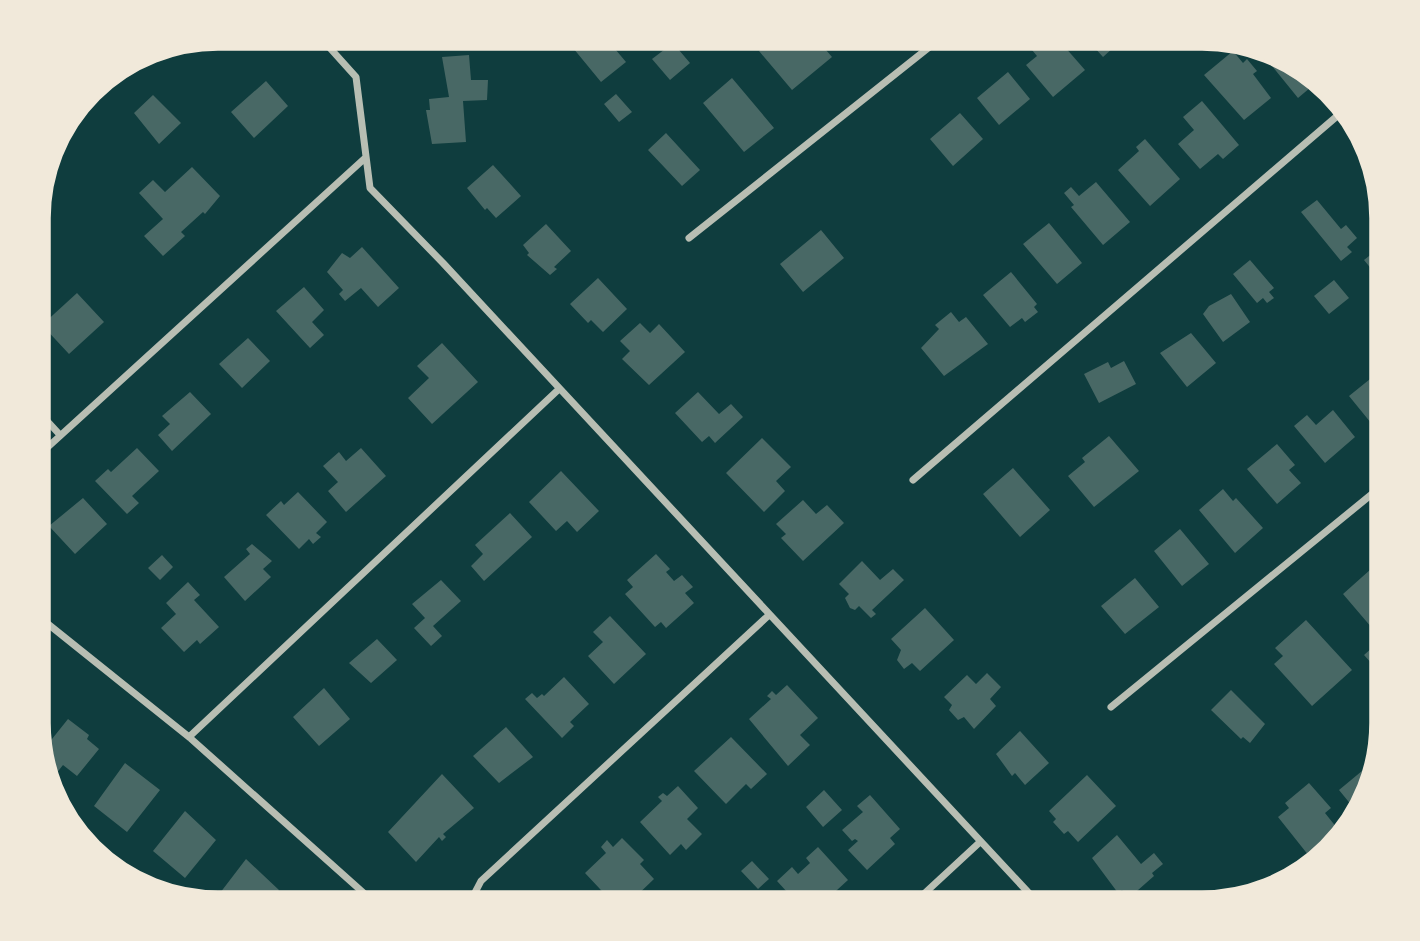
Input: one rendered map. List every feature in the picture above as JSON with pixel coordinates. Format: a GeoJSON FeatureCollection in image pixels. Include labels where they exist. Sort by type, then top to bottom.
{"type":"FeatureCollection","features":[{"type":"Feature","properties":{"kind":"street"},"geometry":{"type":"LineString","coordinates":[[331,49],[356,77],[364,159],[370,188],[1028,892]]}},
{"type":"Feature","properties":{"kind":"street"},"geometry":{"type":"LineString","coordinates":[[690,238],[927,49]]}},
{"type":"Feature","properties":{"kind":"street"},"geometry":{"type":"LineString","coordinates":[[914,480],[1337,116]]}},
{"type":"Feature","properties":{"kind":"street"},"geometry":{"type":"LineString","coordinates":[[49,446],[364,159]]}},
{"type":"Feature","properties":{"kind":"street"},"geometry":{"type":"LineString","coordinates":[[189,737],[559,388]]}},
{"type":"Feature","properties":{"kind":"street"},"geometry":{"type":"LineString","coordinates":[[49,423],[60,435]]}},
{"type":"Feature","properties":{"kind":"street"},"geometry":{"type":"LineString","coordinates":[[1111,706],[1371,495]]}},
{"type":"Feature","properties":{"kind":"street"},"geometry":{"type":"LineString","coordinates":[[475,892],[481,881],[769,615]]}},
{"type":"Feature","properties":{"kind":"street"},"geometry":{"type":"LineString","coordinates":[[49,625],[189,737],[363,892]]}},
{"type":"Feature","properties":{"kind":"street"},"geometry":{"type":"LineString","coordinates":[[926,892],[980,842]]}},
{"type":"Feature","properties":{"kind":"building"},"geometry":{"type":"Polygon","coordinates":[[[574,49],[615,49],[626,62],[601,82],[574,49]]]}},
{"type":"Feature","properties":{"kind":"building"},"geometry":{"type":"Polygon","coordinates":[[[665,49],[678,49],[690,63],[670,80],[652,59],[665,49]]]}},
{"type":"Feature","properties":{"kind":"building"},"geometry":{"type":"Polygon","coordinates":[[[825,49],[832,57],[792,90],[759,51],[825,49]]]}},
{"type":"Feature","properties":{"kind":"building"},"geometry":{"type":"Polygon","coordinates":[[[1067,49],[1085,70],[1053,97],[1026,65],[1037,56],[1032,50],[1067,49]]]}},
{"type":"Feature","properties":{"kind":"building"},"geometry":{"type":"Polygon","coordinates":[[[1096,49],[1112,49],[1103,57],[1096,49]]]}},
{"type":"Feature","properties":{"kind":"building"},"geometry":{"type":"Polygon","coordinates":[[[1234,52],[1243,63],[1247,59],[1257,71],[1253,74],[1271,98],[1244,120],[1204,75],[1234,52]]]}},
{"type":"Feature","properties":{"kind":"building"},"geometry":{"type":"Polygon","coordinates":[[[469,55],[471,80],[488,80],[487,100],[463,101],[466,142],[432,144],[426,110],[430,110],[429,99],[449,97],[442,57],[469,55]]]}},
{"type":"Feature","properties":{"kind":"building"},"geometry":{"type":"Polygon","coordinates":[[[1270,63],[1310,88],[1298,98],[1270,63]]]}},
{"type":"Feature","properties":{"kind":"building"},"geometry":{"type":"Polygon","coordinates":[[[1008,72],[1030,99],[999,125],[977,98],[1008,72]]]}},
{"type":"Feature","properties":{"kind":"building"},"geometry":{"type":"Polygon","coordinates":[[[732,78],[774,128],[744,152],[703,103],[732,78]]]}},
{"type":"Feature","properties":{"kind":"building"},"geometry":{"type":"Polygon","coordinates":[[[266,81],[288,106],[254,138],[231,112],[266,81]]]}},
{"type":"Feature","properties":{"kind":"building"},"geometry":{"type":"Polygon","coordinates":[[[616,94],[632,112],[619,122],[604,104],[616,94]]]}},
{"type":"Feature","properties":{"kind":"building"},"geometry":{"type":"Polygon","coordinates":[[[153,95],[181,123],[159,144],[134,113],[153,95]]]}},
{"type":"Feature","properties":{"kind":"building"},"geometry":{"type":"Polygon","coordinates":[[[1202,101],[1239,145],[1223,159],[1218,154],[1200,169],[1178,144],[1194,130],[1183,117],[1202,101]]]}},
{"type":"Feature","properties":{"kind":"building"},"geometry":{"type":"Polygon","coordinates":[[[960,113],[983,139],[953,166],[930,139],[960,113]]]}},
{"type":"Feature","properties":{"kind":"building"},"geometry":{"type":"Polygon","coordinates":[[[666,133],[700,170],[682,186],[648,150],[666,133]]]}},
{"type":"Feature","properties":{"kind":"building"},"geometry":{"type":"Polygon","coordinates":[[[1145,139],[1180,179],[1150,206],[1118,170],[1139,151],[1136,147],[1145,139]]]}},
{"type":"Feature","properties":{"kind":"building"},"geometry":{"type":"Polygon","coordinates":[[[493,165],[521,196],[496,218],[487,208],[485,210],[467,188],[493,165]]]}},
{"type":"Feature","properties":{"kind":"building"},"geometry":{"type":"Polygon","coordinates":[[[192,167],[220,196],[205,214],[203,212],[181,232],[185,236],[163,256],[144,236],[163,219],[139,193],[153,180],[165,192],[192,167]]]}},
{"type":"Feature","properties":{"kind":"building"},"geometry":{"type":"Polygon","coordinates":[[[1096,182],[1130,222],[1103,245],[1071,207],[1074,205],[1064,193],[1071,187],[1079,196],[1096,182]]]}},
{"type":"Feature","properties":{"kind":"building"},"geometry":{"type":"Polygon","coordinates":[[[1317,200],[1341,229],[1346,225],[1357,238],[1347,247],[1352,252],[1341,261],[1301,212],[1317,200]]]}},
{"type":"Feature","properties":{"kind":"building"},"geometry":{"type":"Polygon","coordinates":[[[1049,223],[1082,263],[1057,284],[1023,244],[1049,223]]]}},
{"type":"Feature","properties":{"kind":"building"},"geometry":{"type":"Polygon","coordinates":[[[546,224],[571,251],[554,267],[557,269],[550,275],[527,255],[529,253],[523,245],[546,224]]]}},
{"type":"Feature","properties":{"kind":"building"},"geometry":{"type":"Polygon","coordinates":[[[821,230],[844,258],[803,292],[780,264],[821,230]]]}},
{"type":"Feature","properties":{"kind":"building"},"geometry":{"type":"Polygon","coordinates":[[[362,247],[399,288],[378,307],[361,288],[345,301],[339,294],[343,290],[327,272],[342,253],[350,258],[362,247]]]}},
{"type":"Feature","properties":{"kind":"building"},"geometry":{"type":"Polygon","coordinates":[[[1371,254],[1371,269],[1364,260],[1371,254]]]}},
{"type":"Feature","properties":{"kind":"building"},"geometry":{"type":"Polygon","coordinates":[[[1250,260],[1274,288],[1269,292],[1274,298],[1267,303],[1263,298],[1257,303],[1233,274],[1250,260]]]}},
{"type":"Feature","properties":{"kind":"building"},"geometry":{"type":"Polygon","coordinates":[[[1011,272],[1037,304],[1034,307],[1038,312],[1025,322],[1022,318],[1010,327],[983,295],[1011,272]]]}},
{"type":"Feature","properties":{"kind":"building"},"geometry":{"type":"Polygon","coordinates":[[[598,278],[627,309],[603,332],[591,320],[588,323],[570,304],[598,278]]]}},
{"type":"Feature","properties":{"kind":"building"},"geometry":{"type":"Polygon","coordinates":[[[1334,280],[1349,298],[1329,314],[1314,296],[1334,280]]]}},
{"type":"Feature","properties":{"kind":"building"},"geometry":{"type":"Polygon","coordinates":[[[304,287],[324,310],[312,322],[324,335],[310,348],[276,311],[304,287]]]}},
{"type":"Feature","properties":{"kind":"building"},"geometry":{"type":"Polygon","coordinates":[[[77,293],[104,322],[69,354],[49,333],[49,319],[77,293]]]}},
{"type":"Feature","properties":{"kind":"building"},"geometry":{"type":"Polygon","coordinates":[[[1231,294],[1250,322],[1223,342],[1203,314],[1209,306],[1231,294]]]}},
{"type":"Feature","properties":{"kind":"building"},"geometry":{"type":"Polygon","coordinates":[[[951,312],[959,322],[966,317],[988,344],[944,376],[921,348],[939,329],[935,325],[951,312]]]}},
{"type":"Feature","properties":{"kind":"building"},"geometry":{"type":"Polygon","coordinates":[[[640,323],[650,333],[659,324],[685,352],[649,385],[622,359],[630,351],[620,341],[640,323]]]}},
{"type":"Feature","properties":{"kind":"building"},"geometry":{"type":"Polygon","coordinates":[[[1191,333],[1216,363],[1187,387],[1160,353],[1191,333]]]}},
{"type":"Feature","properties":{"kind":"building"},"geometry":{"type":"Polygon","coordinates":[[[248,338],[270,361],[242,388],[219,364],[248,338]]]}},
{"type":"Feature","properties":{"kind":"building"},"geometry":{"type":"Polygon","coordinates":[[[442,343],[478,382],[432,424],[408,398],[429,378],[417,366],[442,343]]]}},
{"type":"Feature","properties":{"kind":"building"},"geometry":{"type":"Polygon","coordinates":[[[1124,361],[1136,384],[1099,403],[1084,374],[1108,362],[1111,368],[1124,361]]]}},
{"type":"Feature","properties":{"kind":"building"},"geometry":{"type":"Polygon","coordinates":[[[1371,378],[1371,423],[1349,396],[1371,378]]]}},
{"type":"Feature","properties":{"kind":"building"},"geometry":{"type":"Polygon","coordinates":[[[190,392],[211,414],[172,451],[158,435],[170,424],[162,416],[190,392]]]}},
{"type":"Feature","properties":{"kind":"building"},"geometry":{"type":"Polygon","coordinates":[[[698,392],[719,414],[731,404],[743,417],[715,443],[709,436],[702,442],[675,413],[698,392]]]}},
{"type":"Feature","properties":{"kind":"building"},"geometry":{"type":"Polygon","coordinates":[[[1333,410],[1355,437],[1325,463],[1294,426],[1307,415],[1316,425],[1333,410]]]}},
{"type":"Feature","properties":{"kind":"building"},"geometry":{"type":"Polygon","coordinates":[[[1109,436],[1139,471],[1094,507],[1068,476],[1085,462],[1082,458],[1109,436]]]}},
{"type":"Feature","properties":{"kind":"building"},"geometry":{"type":"Polygon","coordinates":[[[762,438],[791,467],[776,481],[785,491],[764,512],[726,473],[762,438]]]}},
{"type":"Feature","properties":{"kind":"building"},"geometry":{"type":"Polygon","coordinates":[[[1277,444],[1295,465],[1289,470],[1301,483],[1277,504],[1247,469],[1277,444]]]}},
{"type":"Feature","properties":{"kind":"building"},"geometry":{"type":"Polygon","coordinates":[[[137,448],[159,471],[132,496],[139,503],[127,514],[95,481],[108,469],[111,472],[137,448]]]}},
{"type":"Feature","properties":{"kind":"building"},"geometry":{"type":"Polygon","coordinates":[[[361,448],[386,476],[346,512],[328,491],[338,482],[323,466],[339,452],[346,461],[361,448]]]}},
{"type":"Feature","properties":{"kind":"building"},"geometry":{"type":"Polygon","coordinates":[[[1013,468],[1050,510],[1020,537],[983,494],[1013,468]]]}},
{"type":"Feature","properties":{"kind":"building"},"geometry":{"type":"Polygon","coordinates":[[[561,471],[599,511],[577,532],[567,521],[556,531],[529,502],[561,471]]]}},
{"type":"Feature","properties":{"kind":"building"},"geometry":{"type":"Polygon","coordinates":[[[1223,489],[1233,501],[1236,498],[1263,528],[1235,553],[1199,510],[1223,489]]]}},
{"type":"Feature","properties":{"kind":"building"},"geometry":{"type":"Polygon","coordinates":[[[298,492],[327,522],[316,533],[321,537],[313,544],[309,539],[299,549],[266,515],[281,501],[284,505],[298,492]]]}},
{"type":"Feature","properties":{"kind":"building"},"geometry":{"type":"Polygon","coordinates":[[[83,498],[107,524],[75,554],[49,526],[83,498]]]}},
{"type":"Feature","properties":{"kind":"building"},"geometry":{"type":"Polygon","coordinates":[[[803,500],[816,514],[827,505],[844,523],[803,561],[781,538],[786,534],[776,524],[803,500]]]}},
{"type":"Feature","properties":{"kind":"building"},"geometry":{"type":"Polygon","coordinates":[[[510,513],[532,537],[484,581],[471,566],[483,554],[475,545],[510,513]]]}},
{"type":"Feature","properties":{"kind":"building"},"geometry":{"type":"Polygon","coordinates":[[[1180,529],[1209,564],[1182,586],[1154,551],[1180,529]]]}},
{"type":"Feature","properties":{"kind":"building"},"geometry":{"type":"Polygon","coordinates":[[[252,544],[272,561],[263,569],[271,577],[245,601],[224,577],[250,554],[246,549],[252,544]]]}},
{"type":"Feature","properties":{"kind":"building"},"geometry":{"type":"Polygon","coordinates":[[[656,554],[670,569],[666,572],[674,581],[682,575],[693,587],[685,593],[694,603],[666,628],[661,622],[655,627],[625,594],[633,587],[627,580],[656,554]]]}},
{"type":"Feature","properties":{"kind":"building"},"geometry":{"type":"Polygon","coordinates":[[[162,555],[173,567],[160,580],[148,568],[162,555]]]}},
{"type":"Feature","properties":{"kind":"building"},"geometry":{"type":"Polygon","coordinates":[[[862,561],[880,580],[893,569],[904,580],[872,610],[876,614],[871,618],[859,606],[855,610],[850,608],[845,598],[849,594],[839,584],[862,561]]]}},
{"type":"Feature","properties":{"kind":"building"},"geometry":{"type":"Polygon","coordinates":[[[1371,569],[1371,627],[1343,594],[1371,569]]]}},
{"type":"Feature","properties":{"kind":"building"},"geometry":{"type":"Polygon","coordinates":[[[1135,578],[1159,607],[1125,634],[1101,606],[1135,578]]]}},
{"type":"Feature","properties":{"kind":"building"},"geometry":{"type":"Polygon","coordinates":[[[441,580],[461,601],[433,626],[442,636],[431,646],[414,628],[425,618],[412,604],[441,580]]]}},
{"type":"Feature","properties":{"kind":"building"},"geometry":{"type":"Polygon","coordinates":[[[188,582],[200,595],[194,600],[219,627],[200,644],[197,640],[184,652],[161,628],[176,614],[166,603],[188,582]]]}},
{"type":"Feature","properties":{"kind":"building"},"geometry":{"type":"Polygon","coordinates":[[[925,608],[954,640],[920,671],[912,663],[904,669],[897,660],[901,650],[891,639],[925,608]]]}},
{"type":"Feature","properties":{"kind":"building"},"geometry":{"type":"Polygon","coordinates":[[[610,616],[646,654],[614,684],[588,656],[603,642],[593,632],[610,616]]]}},
{"type":"Feature","properties":{"kind":"building"},"geometry":{"type":"Polygon","coordinates":[[[1306,620],[1352,670],[1312,706],[1274,664],[1283,656],[1275,648],[1306,620]]]}},
{"type":"Feature","properties":{"kind":"building"},"geometry":{"type":"Polygon","coordinates":[[[377,639],[397,660],[371,683],[349,663],[377,639]]]}},
{"type":"Feature","properties":{"kind":"building"},"geometry":{"type":"Polygon","coordinates":[[[1371,649],[1371,663],[1364,655],[1371,649]]]}},
{"type":"Feature","properties":{"kind":"building"},"geometry":{"type":"Polygon","coordinates":[[[987,673],[1001,687],[990,699],[996,706],[974,729],[964,717],[958,720],[949,710],[952,705],[944,697],[967,675],[976,684],[987,673]]]}},
{"type":"Feature","properties":{"kind":"building"},"geometry":{"type":"Polygon","coordinates":[[[564,677],[589,704],[570,722],[574,726],[562,738],[525,699],[532,693],[537,698],[542,694],[544,696],[564,677]]]}},
{"type":"Feature","properties":{"kind":"building"},"geometry":{"type":"Polygon","coordinates":[[[787,685],[818,718],[800,735],[810,745],[788,766],[749,719],[771,699],[767,696],[772,691],[776,695],[787,685]]]}},
{"type":"Feature","properties":{"kind":"building"},"geometry":{"type":"Polygon","coordinates":[[[324,688],[350,719],[319,746],[293,717],[324,688]]]}},
{"type":"Feature","properties":{"kind":"building"},"geometry":{"type":"Polygon","coordinates":[[[1231,690],[1265,724],[1250,743],[1243,737],[1241,739],[1211,710],[1231,690]]]}},
{"type":"Feature","properties":{"kind":"building"},"geometry":{"type":"Polygon","coordinates":[[[68,719],[89,735],[87,739],[99,749],[77,776],[63,765],[57,773],[50,742],[68,719]]]}},
{"type":"Feature","properties":{"kind":"building"},"geometry":{"type":"Polygon","coordinates":[[[506,727],[533,757],[499,783],[473,756],[506,727]]]}},
{"type":"Feature","properties":{"kind":"building"},"geometry":{"type":"Polygon","coordinates":[[[1020,731],[1049,763],[1025,785],[1015,773],[1012,776],[996,754],[1020,731]]]}},
{"type":"Feature","properties":{"kind":"building"},"geometry":{"type":"Polygon","coordinates":[[[731,737],[767,774],[751,789],[746,784],[726,804],[694,771],[731,737]]]}},
{"type":"Feature","properties":{"kind":"building"},"geometry":{"type":"Polygon","coordinates":[[[125,763],[160,790],[127,832],[94,806],[125,763]]]}},
{"type":"Feature","properties":{"kind":"building"},"geometry":{"type":"Polygon","coordinates":[[[1364,769],[1350,804],[1339,790],[1364,769]]]}},
{"type":"Feature","properties":{"kind":"building"},"geometry":{"type":"Polygon","coordinates":[[[442,774],[474,808],[443,834],[446,837],[442,841],[439,837],[416,862],[388,832],[442,774]]]}},
{"type":"Feature","properties":{"kind":"building"},"geometry":{"type":"Polygon","coordinates":[[[1087,775],[1116,806],[1078,842],[1068,831],[1064,834],[1053,822],[1056,819],[1049,811],[1087,775]]]}},
{"type":"Feature","properties":{"kind":"building"},"geometry":{"type":"Polygon","coordinates":[[[1309,783],[1331,808],[1325,813],[1336,826],[1308,855],[1278,817],[1289,808],[1285,803],[1309,783]]]}},
{"type":"Feature","properties":{"kind":"building"},"geometry":{"type":"Polygon","coordinates":[[[678,786],[698,808],[687,819],[702,834],[686,850],[681,844],[670,855],[640,822],[662,801],[658,797],[663,793],[667,796],[678,786]]]}},
{"type":"Feature","properties":{"kind":"building"},"geometry":{"type":"Polygon","coordinates":[[[824,790],[842,810],[823,827],[806,807],[824,790]]]}},
{"type":"Feature","properties":{"kind":"building"},"geometry":{"type":"Polygon","coordinates":[[[870,795],[900,829],[890,838],[895,844],[867,870],[848,850],[858,841],[852,841],[842,830],[863,812],[857,806],[870,795]]]}},
{"type":"Feature","properties":{"kind":"building"},"geometry":{"type":"Polygon","coordinates":[[[185,811],[216,840],[185,878],[153,851],[185,811]]]}},
{"type":"Feature","properties":{"kind":"building"},"geometry":{"type":"Polygon","coordinates":[[[1117,835],[1141,864],[1154,853],[1163,864],[1136,892],[1117,892],[1092,858],[1117,835]]]}},
{"type":"Feature","properties":{"kind":"building"},"geometry":{"type":"Polygon","coordinates":[[[622,838],[644,860],[640,864],[654,879],[640,892],[603,892],[585,873],[606,853],[601,847],[607,840],[613,847],[622,838]]]}},
{"type":"Feature","properties":{"kind":"building"},"geometry":{"type":"Polygon","coordinates":[[[818,847],[848,880],[835,892],[787,892],[777,881],[792,867],[798,874],[810,863],[806,858],[818,847]]]}},
{"type":"Feature","properties":{"kind":"building"},"geometry":{"type":"Polygon","coordinates":[[[246,859],[279,890],[278,892],[221,892],[246,859]]]}},
{"type":"Feature","properties":{"kind":"building"},"geometry":{"type":"Polygon","coordinates":[[[752,861],[769,879],[758,889],[741,871],[752,861]]]}}]}
